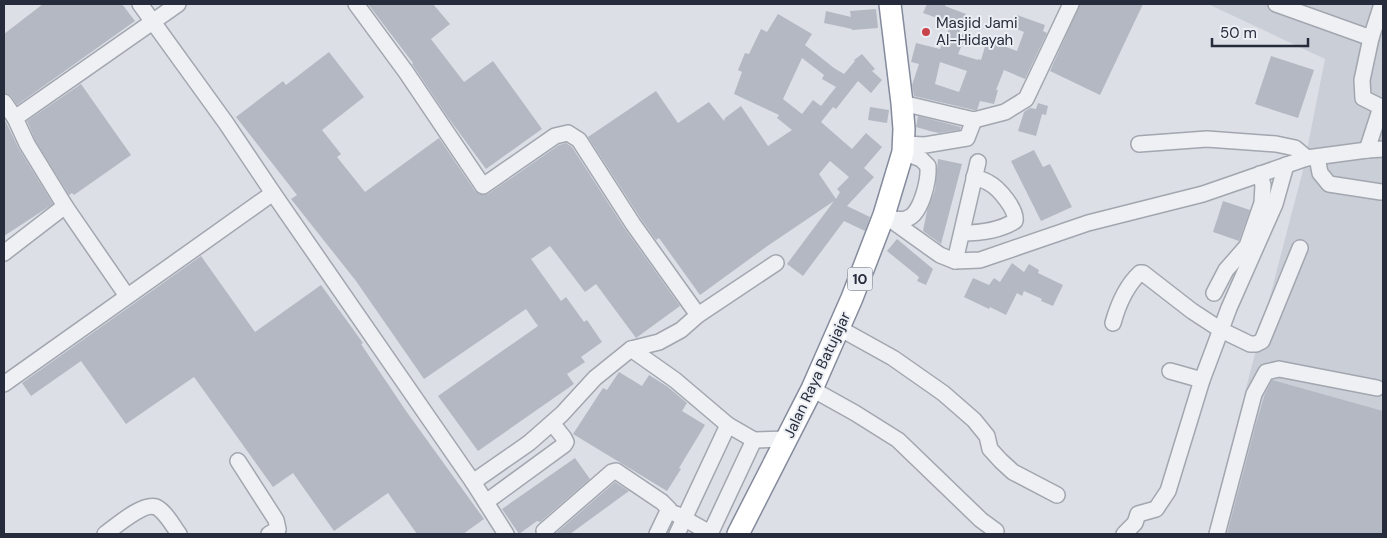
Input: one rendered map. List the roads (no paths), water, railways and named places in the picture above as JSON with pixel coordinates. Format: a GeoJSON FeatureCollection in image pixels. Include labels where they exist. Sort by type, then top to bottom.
{"type":"FeatureCollection","features":[{"type":"Feature","properties":{"kind":"highway","name":"Jalan Raya Batujajar"},"geometry":{"type":"LineString","coordinates":[[738,534],[812,389],[886,216],[904,148],[902,102],[890,4]]}},
{"type":"Feature","properties":{"kind":"street"},"geometry":{"type":"LineString","coordinates":[[140,4],[226,123],[473,482],[506,534]]}},
{"type":"Feature","properties":{"kind":"street"},"geometry":{"type":"LineString","coordinates":[[15,118],[178,4]]}},
{"type":"Feature","properties":{"kind":"street"},"geometry":{"type":"LineString","coordinates":[[356,4],[406,72],[483,186],[555,136],[568,133],[579,140],[633,224],[698,315]]}},
{"type":"Feature","properties":{"kind":"street"},"geometry":{"type":"LineString","coordinates":[[902,102],[974,120],[1005,112],[1026,100],[1071,4]]}},
{"type":"Feature","properties":{"kind":"street"},"geometry":{"type":"LineString","coordinates":[[1276,4],[1371,38]]}},
{"type":"Feature","properties":{"kind":"street"},"geometry":{"type":"LineString","coordinates":[[1367,150],[1382,108],[1363,98],[1362,80],[1371,38],[1382,4]]}},
{"type":"Feature","properties":{"kind":"street"},"geometry":{"type":"LineString","coordinates":[[4,102],[65,206],[127,296]]}},
{"type":"Feature","properties":{"kind":"street"},"geometry":{"type":"LineString","coordinates":[[904,148],[967,138],[974,120]]}},
{"type":"Feature","properties":{"kind":"street"},"geometry":{"type":"LineString","coordinates":[[1139,144],[1208,139],[1276,144],[1295,148],[1312,157],[1320,174],[1329,184],[1381,192]]}},
{"type":"Feature","properties":{"kind":"street"},"geometry":{"type":"LineString","coordinates":[[886,216],[906,220],[914,214],[920,203],[928,176],[928,166],[904,148]]}},
{"type":"Feature","properties":{"kind":"street"},"geometry":{"type":"LineString","coordinates":[[886,216],[940,255],[955,261],[980,260],[1088,223],[1203,194],[1312,157],[1383,149]]}},
{"type":"Feature","properties":{"kind":"street"},"geometry":{"type":"LineString","coordinates":[[955,261],[978,162]]}},
{"type":"Feature","properties":{"kind":"street"},"geometry":{"type":"LineString","coordinates":[[1124,534],[1135,523],[1138,514],[1156,509],[1168,490],[1202,380],[1229,308],[1275,204],[1286,165]]}},
{"type":"Feature","properties":{"kind":"street"},"geometry":{"type":"LineString","coordinates":[[1214,293],[1226,270],[1246,246],[1262,203],[1263,185],[1260,174]]}},
{"type":"Feature","properties":{"kind":"street"},"geometry":{"type":"LineString","coordinates":[[962,233],[981,233],[1010,224],[1016,218],[1016,214],[1006,199],[990,183],[974,178]]}},
{"type":"Feature","properties":{"kind":"street"},"geometry":{"type":"LineString","coordinates":[[4,384],[273,193]]}},
{"type":"Feature","properties":{"kind":"street"},"geometry":{"type":"LineString","coordinates":[[4,253],[65,206]]}},
{"type":"Feature","properties":{"kind":"street"},"geometry":{"type":"LineString","coordinates":[[1114,323],[1118,307],[1124,295],[1140,273],[1146,275],[1192,311],[1221,330],[1250,344],[1256,344],[1262,341],[1300,248]]}},
{"type":"Feature","properties":{"kind":"street"},"geometry":{"type":"LineString","coordinates":[[473,482],[529,443],[552,423],[594,378],[631,349],[659,342],[680,330],[698,315],[776,263]]}},
{"type":"Feature","properties":{"kind":"street"},"geometry":{"type":"LineString","coordinates":[[839,328],[893,358],[943,392],[974,420],[987,436],[990,449],[1013,472],[1057,495]]}},
{"type":"Feature","properties":{"kind":"street"},"geometry":{"type":"LineString","coordinates":[[631,349],[675,380],[728,425],[754,440],[787,439]]}},
{"type":"Feature","properties":{"kind":"street"},"geometry":{"type":"LineString","coordinates":[[1217,534],[1254,394],[1266,372],[1279,369],[1377,388]]}},
{"type":"Feature","properties":{"kind":"street"},"geometry":{"type":"LineString","coordinates":[[1170,371],[1202,380]]}},
{"type":"Feature","properties":{"kind":"street"},"geometry":{"type":"LineString","coordinates":[[812,389],[898,440],[981,520],[996,531]]}},
{"type":"Feature","properties":{"kind":"street"},"geometry":{"type":"LineString","coordinates":[[486,502],[564,445],[566,442],[564,438],[552,423]]}},
{"type":"Feature","properties":{"kind":"street"},"geometry":{"type":"LineString","coordinates":[[677,534],[728,425]]}},
{"type":"Feature","properties":{"kind":"street"},"geometry":{"type":"LineString","coordinates":[[544,533],[612,472],[616,471],[662,502],[684,520],[710,534],[754,440]]}},
{"type":"Feature","properties":{"kind":"street"},"geometry":{"type":"LineString","coordinates":[[238,461],[270,508],[276,532]]}},
{"type":"Feature","properties":{"kind":"street"},"geometry":{"type":"LineString","coordinates":[[105,534],[148,506],[159,510],[178,534]]}},
{"type":"Feature","properties":{"kind":"street"},"geometry":{"type":"LineString","coordinates":[[657,534],[669,509]]}},
{"type":"Feature","properties":{"kind":"place","name":"Masjid Jami Al-Hidayah"},"geometry":{"type":"Point","coordinates":[926,32]}}]}
